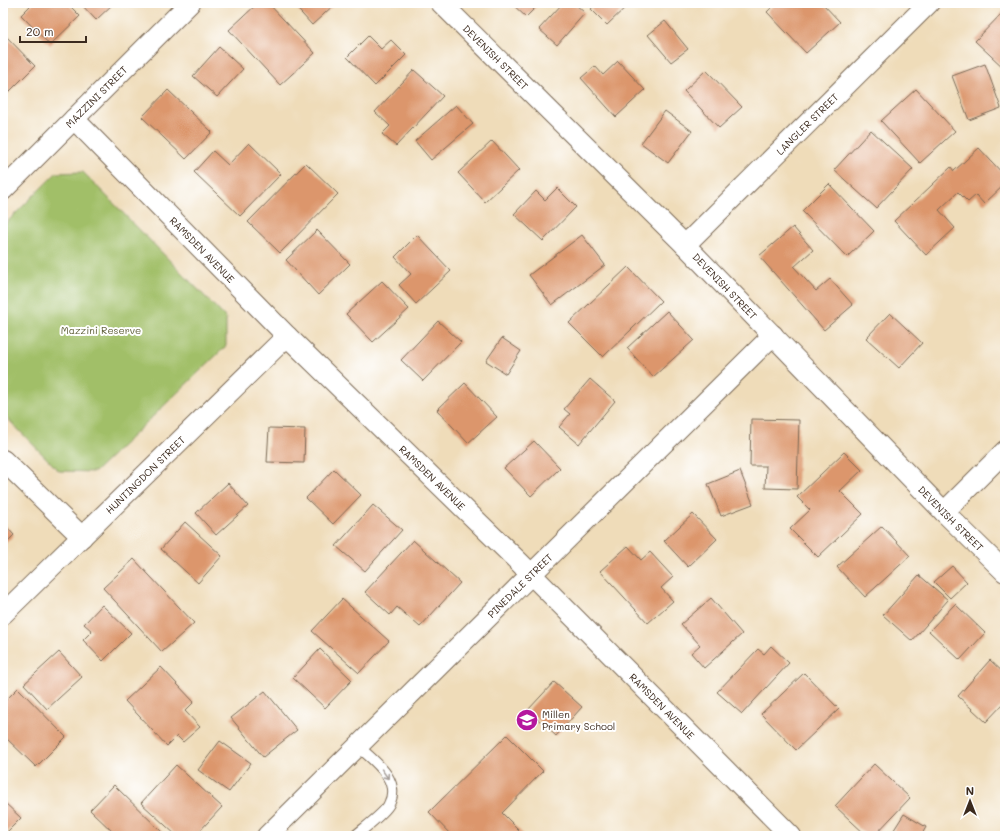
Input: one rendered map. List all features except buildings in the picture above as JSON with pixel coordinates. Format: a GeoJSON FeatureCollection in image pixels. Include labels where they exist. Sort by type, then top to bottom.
{"type":"FeatureCollection","features":[{"type":"Feature","properties":{"kind":"street","name":"MAZZINI STREET"},"geometry":{"type":"LineString","coordinates":[[3,190],[190,3]]}},
{"type":"Feature","properties":{"kind":"street","name":"DEVENISH STREET"},"geometry":{"type":"LineString","coordinates":[[441,3],[685,245],[944,512],[1005,572]]}},
{"type":"Feature","properties":{"kind":"street","name":"LANGLER STREET"},"geometry":{"type":"LineString","coordinates":[[685,245],[929,3]]}},
{"type":"Feature","properties":{"kind":"street","name":"RAMSDEN AVENUE"},"geometry":{"type":"LineString","coordinates":[[74,119],[287,336],[530,574],[791,836]]}},
{"type":"Feature","properties":{"kind":"street","name":"PINEDALE STREET"},"geometry":{"type":"LineString","coordinates":[[267,836],[773,335]]}},
{"type":"Feature","properties":{"kind":"street","name":"HUNTINGDON STREET"},"geometry":{"type":"LineString","coordinates":[[3,614],[287,336]]}},
{"type":"Feature","properties":{"kind":"street"},"geometry":{"type":"LineString","coordinates":[[944,512],[1005,451]]}},
{"type":"Feature","properties":{"kind":"street"},"geometry":{"type":"LineString","coordinates":[[3,460],[82,537]]}},
{"type":"Feature","properties":{"kind":"lane"},"geometry":{"type":"LineString","coordinates":[[355,836],[389,805],[392,793],[390,781],[382,768],[358,746]]}},
{"type":"Feature","properties":{"kind":"green space","name":"Mazzini Reserve"},"geometry":{"type":"Polygon","coordinates":[[[83,172],[226,318],[226,346],[95,472],[59,471],[3,414],[3,226],[56,173],[83,172]]]}},
{"type":"Feature","properties":{"kind":"place","name":"Millen Primary School"},"geometry":{"type":"Point","coordinates":[527,720]}}]}
